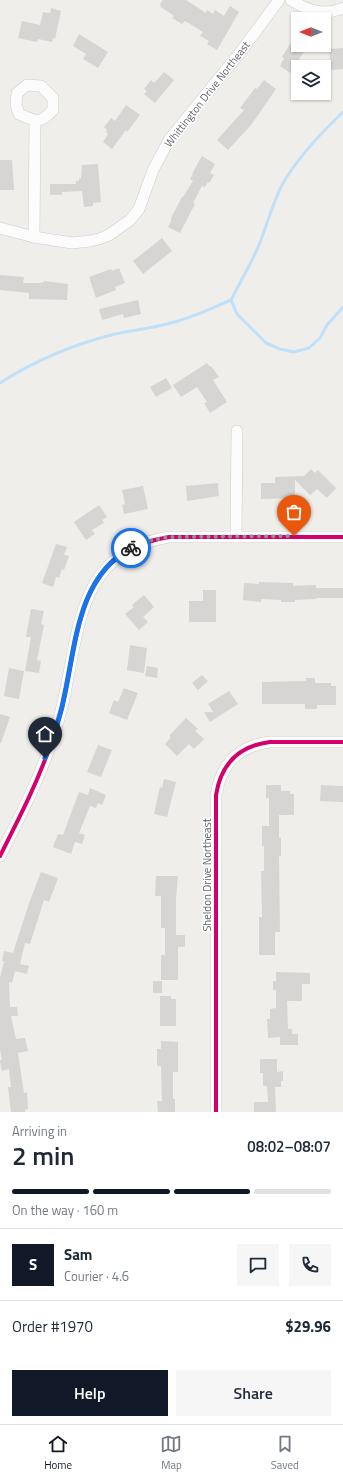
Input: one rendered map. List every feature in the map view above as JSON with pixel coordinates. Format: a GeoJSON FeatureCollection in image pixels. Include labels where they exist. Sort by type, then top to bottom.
{"type":"FeatureCollection","features":[{"type":"Feature","properties":{"kind":"street","name":"Whittington Drive Northeast"},"geometry":{"type":"LineString","coordinates":[[0,228],[34,237],[72,243],[90,241],[109,234],[130,220],[139,208],[153,170],[169,140],[242,50],[279,0]]}},
{"type":"Feature","properties":{"kind":"street"},"geometry":{"type":"LineString","coordinates":[[291,0],[302,7],[316,12],[323,13],[336,11],[343,8]]}},
{"type":"Feature","properties":{"kind":"street"},"geometry":{"type":"LineString","coordinates":[[34,237],[35,121]]}},
{"type":"Feature","properties":{"kind":"street"},"geometry":{"type":"LineString","coordinates":[[236,537],[237,431]]}},
{"type":"Feature","properties":{"kind":"street"},"geometry":{"type":"LineString","coordinates":[[0,856],[30,793],[50,746],[65,696],[78,628],[87,597],[96,580],[109,564],[124,552],[140,544],[154,539],[169,537],[343,537]]}},
{"type":"Feature","properties":{"kind":"street","name":"Sheldon Drive Northeast"},"geometry":{"type":"LineString","coordinates":[[216,1112],[216,796],[218,782],[230,761],[238,753],[260,743],[343,742]]}},
{"type":"Feature","properties":{"kind":"building"},"geometry":{"type":"Polygon","coordinates":[[[163,0],[186,0],[206,13],[207,10],[213,14],[215,10],[224,16],[230,6],[239,12],[217,50],[207,44],[209,41],[200,36],[203,32],[185,21],[182,24],[172,18],[174,16],[161,7],[160,4],[163,0]]]}},
{"type":"Feature","properties":{"kind":"building"},"geometry":{"type":"Polygon","coordinates":[[[51,8],[61,11],[55,39],[53,38],[52,42],[38,39],[37,42],[18,38],[22,21],[40,25],[43,12],[50,13],[51,8]]]}},
{"type":"Feature","properties":{"kind":"building"},"geometry":{"type":"Polygon","coordinates":[[[79,34],[108,52],[98,68],[83,59],[86,54],[73,46],[79,34]]]}},
{"type":"Feature","properties":{"kind":"building"},"geometry":{"type":"Polygon","coordinates":[[[291,42],[291,52],[304,52],[299,59],[301,60],[291,60],[291,73],[280,66],[284,58],[282,57],[291,42]]]}},
{"type":"Feature","properties":{"kind":"building"},"geometry":{"type":"Polygon","coordinates":[[[343,48],[343,69],[331,70],[329,52],[331,52],[331,49],[343,48]]]}},
{"type":"Feature","properties":{"kind":"building"},"geometry":{"type":"Polygon","coordinates":[[[164,72],[174,80],[155,103],[144,94],[147,91],[144,89],[151,80],[154,83],[164,72]]]}},
{"type":"Feature","properties":{"kind":"building"},"geometry":{"type":"Polygon","coordinates":[[[264,80],[276,89],[251,125],[228,150],[217,140],[244,110],[240,108],[255,88],[257,89],[264,80]]]}},
{"type":"Feature","properties":{"kind":"building"},"geometry":{"type":"Polygon","coordinates":[[[126,105],[140,115],[127,132],[126,130],[112,149],[103,142],[108,134],[104,127],[111,118],[115,121],[126,105]]]}},
{"type":"Feature","properties":{"kind":"building"},"geometry":{"type":"Polygon","coordinates":[[[202,156],[215,164],[210,173],[214,175],[205,187],[202,186],[193,203],[195,204],[180,233],[168,227],[182,197],[193,181],[190,179],[202,156]]]}},
{"type":"Feature","properties":{"kind":"building"},"geometry":{"type":"Polygon","coordinates":[[[0,160],[12,160],[14,190],[0,190],[0,160]]]}},
{"type":"Feature","properties":{"kind":"building"},"geometry":{"type":"Polygon","coordinates":[[[98,164],[101,202],[93,203],[93,206],[84,207],[82,191],[62,192],[62,195],[50,195],[50,184],[76,184],[76,181],[79,181],[81,178],[82,165],[98,164]]]}},
{"type":"Feature","properties":{"kind":"building"},"geometry":{"type":"Polygon","coordinates":[[[162,238],[172,251],[143,274],[133,261],[162,238]]]}},
{"type":"Feature","properties":{"kind":"building"},"geometry":{"type":"Polygon","coordinates":[[[119,268],[125,283],[115,287],[116,290],[96,298],[89,277],[111,269],[112,271],[119,268]]]}},
{"type":"Feature","properties":{"kind":"building"},"geometry":{"type":"Polygon","coordinates":[[[0,275],[24,277],[23,283],[39,283],[44,281],[68,284],[67,300],[29,299],[29,293],[0,290],[0,275]]]}},
{"type":"Feature","properties":{"kind":"building"},"geometry":{"type":"Polygon","coordinates":[[[138,300],[141,314],[124,318],[123,314],[102,320],[99,309],[138,300]]]}},
{"type":"Feature","properties":{"kind":"building"},"geometry":{"type":"Polygon","coordinates":[[[207,363],[219,377],[213,380],[227,402],[210,413],[204,403],[207,402],[197,387],[181,397],[173,385],[207,363]]]}},
{"type":"Feature","properties":{"kind":"building"},"geometry":{"type":"Polygon","coordinates":[[[166,378],[172,388],[156,397],[150,387],[166,378]]]}},
{"type":"Feature","properties":{"kind":"building"},"geometry":{"type":"Polygon","coordinates":[[[311,469],[315,473],[318,470],[336,488],[327,498],[317,489],[310,495],[295,480],[295,498],[261,499],[261,483],[275,483],[275,477],[304,476],[311,469]]]}},
{"type":"Feature","properties":{"kind":"building"},"geometry":{"type":"Polygon","coordinates":[[[218,483],[219,496],[187,501],[186,486],[218,483]]]}},
{"type":"Feature","properties":{"kind":"building"},"geometry":{"type":"Polygon","coordinates":[[[143,486],[148,509],[124,514],[122,505],[125,504],[122,490],[143,486]]]}},
{"type":"Feature","properties":{"kind":"building"},"geometry":{"type":"Polygon","coordinates":[[[99,505],[107,517],[102,520],[104,523],[92,530],[95,534],[86,540],[74,522],[99,505]]]}},
{"type":"Feature","properties":{"kind":"building"},"geometry":{"type":"Polygon","coordinates":[[[56,544],[67,547],[64,555],[69,556],[64,570],[62,569],[59,578],[56,577],[53,587],[42,583],[56,544]]]}},
{"type":"Feature","properties":{"kind":"building"},"geometry":{"type":"Polygon","coordinates":[[[259,582],[293,583],[293,586],[316,585],[316,588],[343,588],[343,598],[316,598],[295,600],[295,602],[281,602],[281,600],[261,599],[261,602],[243,600],[244,583],[259,584],[259,582]]]}},
{"type":"Feature","properties":{"kind":"building"},"geometry":{"type":"Polygon","coordinates":[[[203,590],[216,590],[216,622],[189,622],[189,601],[203,601],[203,590]]]}},
{"type":"Feature","properties":{"kind":"building"},"geometry":{"type":"Polygon","coordinates":[[[144,595],[154,607],[143,617],[148,622],[139,630],[125,614],[134,607],[132,605],[144,595]]]}},
{"type":"Feature","properties":{"kind":"building"},"geometry":{"type":"Polygon","coordinates":[[[31,609],[44,611],[41,624],[44,625],[37,660],[41,661],[39,673],[25,671],[31,637],[26,637],[31,609]]]}},
{"type":"Feature","properties":{"kind":"building"},"geometry":{"type":"Polygon","coordinates":[[[130,645],[147,648],[144,673],[127,670],[130,645]]]}},
{"type":"Feature","properties":{"kind":"building"},"geometry":{"type":"Polygon","coordinates":[[[147,666],[158,668],[157,678],[145,676],[147,666]]]}},
{"type":"Feature","properties":{"kind":"building"},"geometry":{"type":"Polygon","coordinates":[[[9,668],[24,671],[19,699],[4,696],[9,668]]]}},
{"type":"Feature","properties":{"kind":"building"},"geometry":{"type":"Polygon","coordinates":[[[202,675],[208,681],[198,690],[192,683],[202,675]]]}},
{"type":"Feature","properties":{"kind":"building"},"geometry":{"type":"Polygon","coordinates":[[[306,678],[315,678],[315,683],[331,683],[331,686],[336,686],[336,705],[317,705],[317,709],[305,709],[305,704],[262,704],[262,682],[306,681],[306,678]]]}},
{"type":"Feature","properties":{"kind":"building"},"geometry":{"type":"Polygon","coordinates":[[[124,688],[138,693],[127,720],[109,713],[114,700],[118,702],[124,688]]]}},
{"type":"Feature","properties":{"kind":"building"},"geometry":{"type":"Polygon","coordinates":[[[229,691],[238,704],[210,722],[204,712],[213,712],[208,704],[229,691]]]}},
{"type":"Feature","properties":{"kind":"building"},"geometry":{"type":"Polygon","coordinates":[[[0,714],[10,717],[1,743],[0,743],[0,714]]]}},
{"type":"Feature","properties":{"kind":"building"},"geometry":{"type":"Polygon","coordinates":[[[186,718],[198,729],[195,731],[204,739],[194,749],[189,744],[177,756],[165,744],[171,737],[169,736],[186,718]]]}},
{"type":"Feature","properties":{"kind":"building"},"geometry":{"type":"Polygon","coordinates":[[[98,745],[112,750],[101,777],[87,772],[98,745]]]}},
{"type":"Feature","properties":{"kind":"building"},"geometry":{"type":"Polygon","coordinates":[[[164,779],[176,782],[167,817],[154,814],[160,787],[162,788],[164,779]]]}},
{"type":"Feature","properties":{"kind":"building"},"geometry":{"type":"Polygon","coordinates":[[[266,785],[281,785],[281,791],[290,791],[290,794],[294,794],[294,815],[279,815],[279,838],[281,838],[281,856],[279,856],[280,932],[275,932],[275,955],[259,955],[259,917],[262,917],[261,871],[264,871],[262,826],[269,826],[269,798],[266,798],[266,785]]]}},
{"type":"Feature","properties":{"kind":"building"},"geometry":{"type":"Polygon","coordinates":[[[321,785],[343,786],[343,802],[320,801],[321,785]]]}},
{"type":"Feature","properties":{"kind":"building"},"geometry":{"type":"Polygon","coordinates":[[[90,788],[106,795],[102,805],[98,803],[96,808],[90,806],[79,833],[85,835],[82,844],[75,842],[71,854],[53,847],[58,834],[63,835],[79,792],[88,795],[90,788]]]}},
{"type":"Feature","properties":{"kind":"building"},"geometry":{"type":"Polygon","coordinates":[[[41,872],[58,878],[49,902],[44,900],[30,944],[25,943],[20,964],[29,966],[27,974],[15,971],[12,983],[9,982],[10,1007],[17,1007],[18,1016],[11,1016],[16,1039],[25,1038],[28,1051],[18,1053],[24,1093],[27,1092],[28,1109],[25,1110],[25,1112],[11,1112],[8,1087],[11,1087],[9,1069],[2,1071],[0,1062],[0,1060],[2,1060],[0,1050],[0,978],[4,961],[2,961],[4,951],[13,953],[29,903],[41,872]]]}},
{"type":"Feature","properties":{"kind":"building"},"geometry":{"type":"Polygon","coordinates":[[[156,876],[178,876],[176,898],[176,935],[185,935],[185,947],[178,947],[178,980],[161,980],[161,955],[165,955],[165,928],[161,928],[161,896],[155,896],[156,876]]]}},
{"type":"Feature","properties":{"kind":"building"},"geometry":{"type":"Polygon","coordinates":[[[276,972],[310,973],[310,984],[302,984],[302,1001],[287,1001],[288,1029],[292,1029],[292,1034],[298,1034],[298,1045],[280,1045],[280,1037],[268,1038],[267,1019],[270,1019],[270,1009],[276,1008],[276,990],[273,990],[273,981],[276,981],[276,972]]]}},
{"type":"Feature","properties":{"kind":"building"},"geometry":{"type":"Polygon","coordinates":[[[153,981],[162,981],[162,993],[153,993],[153,981]]]}},
{"type":"Feature","properties":{"kind":"building"},"geometry":{"type":"Polygon","coordinates":[[[160,996],[171,996],[171,999],[176,999],[176,1026],[160,1026],[160,996]]]}},
{"type":"Feature","properties":{"kind":"building"},"geometry":{"type":"Polygon","coordinates":[[[161,1041],[178,1042],[178,1072],[173,1072],[173,1099],[175,1099],[175,1112],[158,1112],[157,1101],[162,1101],[161,1066],[157,1066],[157,1049],[161,1049],[161,1041]]]}},
{"type":"Feature","properties":{"kind":"building"},"geometry":{"type":"Polygon","coordinates":[[[260,1059],[277,1059],[277,1072],[283,1071],[283,1081],[281,1081],[281,1087],[275,1087],[276,1112],[254,1112],[254,1102],[268,1102],[267,1086],[263,1086],[263,1073],[260,1073],[260,1059]]]}},
{"type":"Feature","properties":{"kind":"waterway"},"geometry":{"type":"LineString","coordinates":[[0,383],[27,367],[70,348],[115,334],[159,326],[181,320],[231,300],[258,248],[273,205],[282,185],[295,165],[310,147],[343,112]]}},
{"type":"Feature","properties":{"kind":"waterway"},"geometry":{"type":"LineString","coordinates":[[231,300],[237,314],[266,343],[280,349],[294,352],[309,348],[320,338],[327,325],[343,307]]}},
{"type":"Feature","properties":{"kind":"cycle path"},"geometry":{"type":"LineString","coordinates":[[0,856],[33,788],[45,760],[59,720],[81,616],[90,594],[101,574],[118,557],[140,545],[169,537],[343,537]]}},
{"type":"Feature","properties":{"kind":"cycle path"},"geometry":{"type":"LineString","coordinates":[[216,1112],[216,795],[218,784],[222,774],[233,758],[240,752],[259,744],[270,742],[343,742]]}},
{"type":"Feature","properties":{"kind":"way so far"},"geometry":{"type":"LineString","coordinates":[[131,548],[154,539],[169,537],[294,536]]}},
{"type":"Feature","properties":{"kind":"route"},"geometry":{"type":"LineString","coordinates":[[45,758],[65,696],[78,628],[87,597],[96,580],[109,564],[131,548]]}}]}
